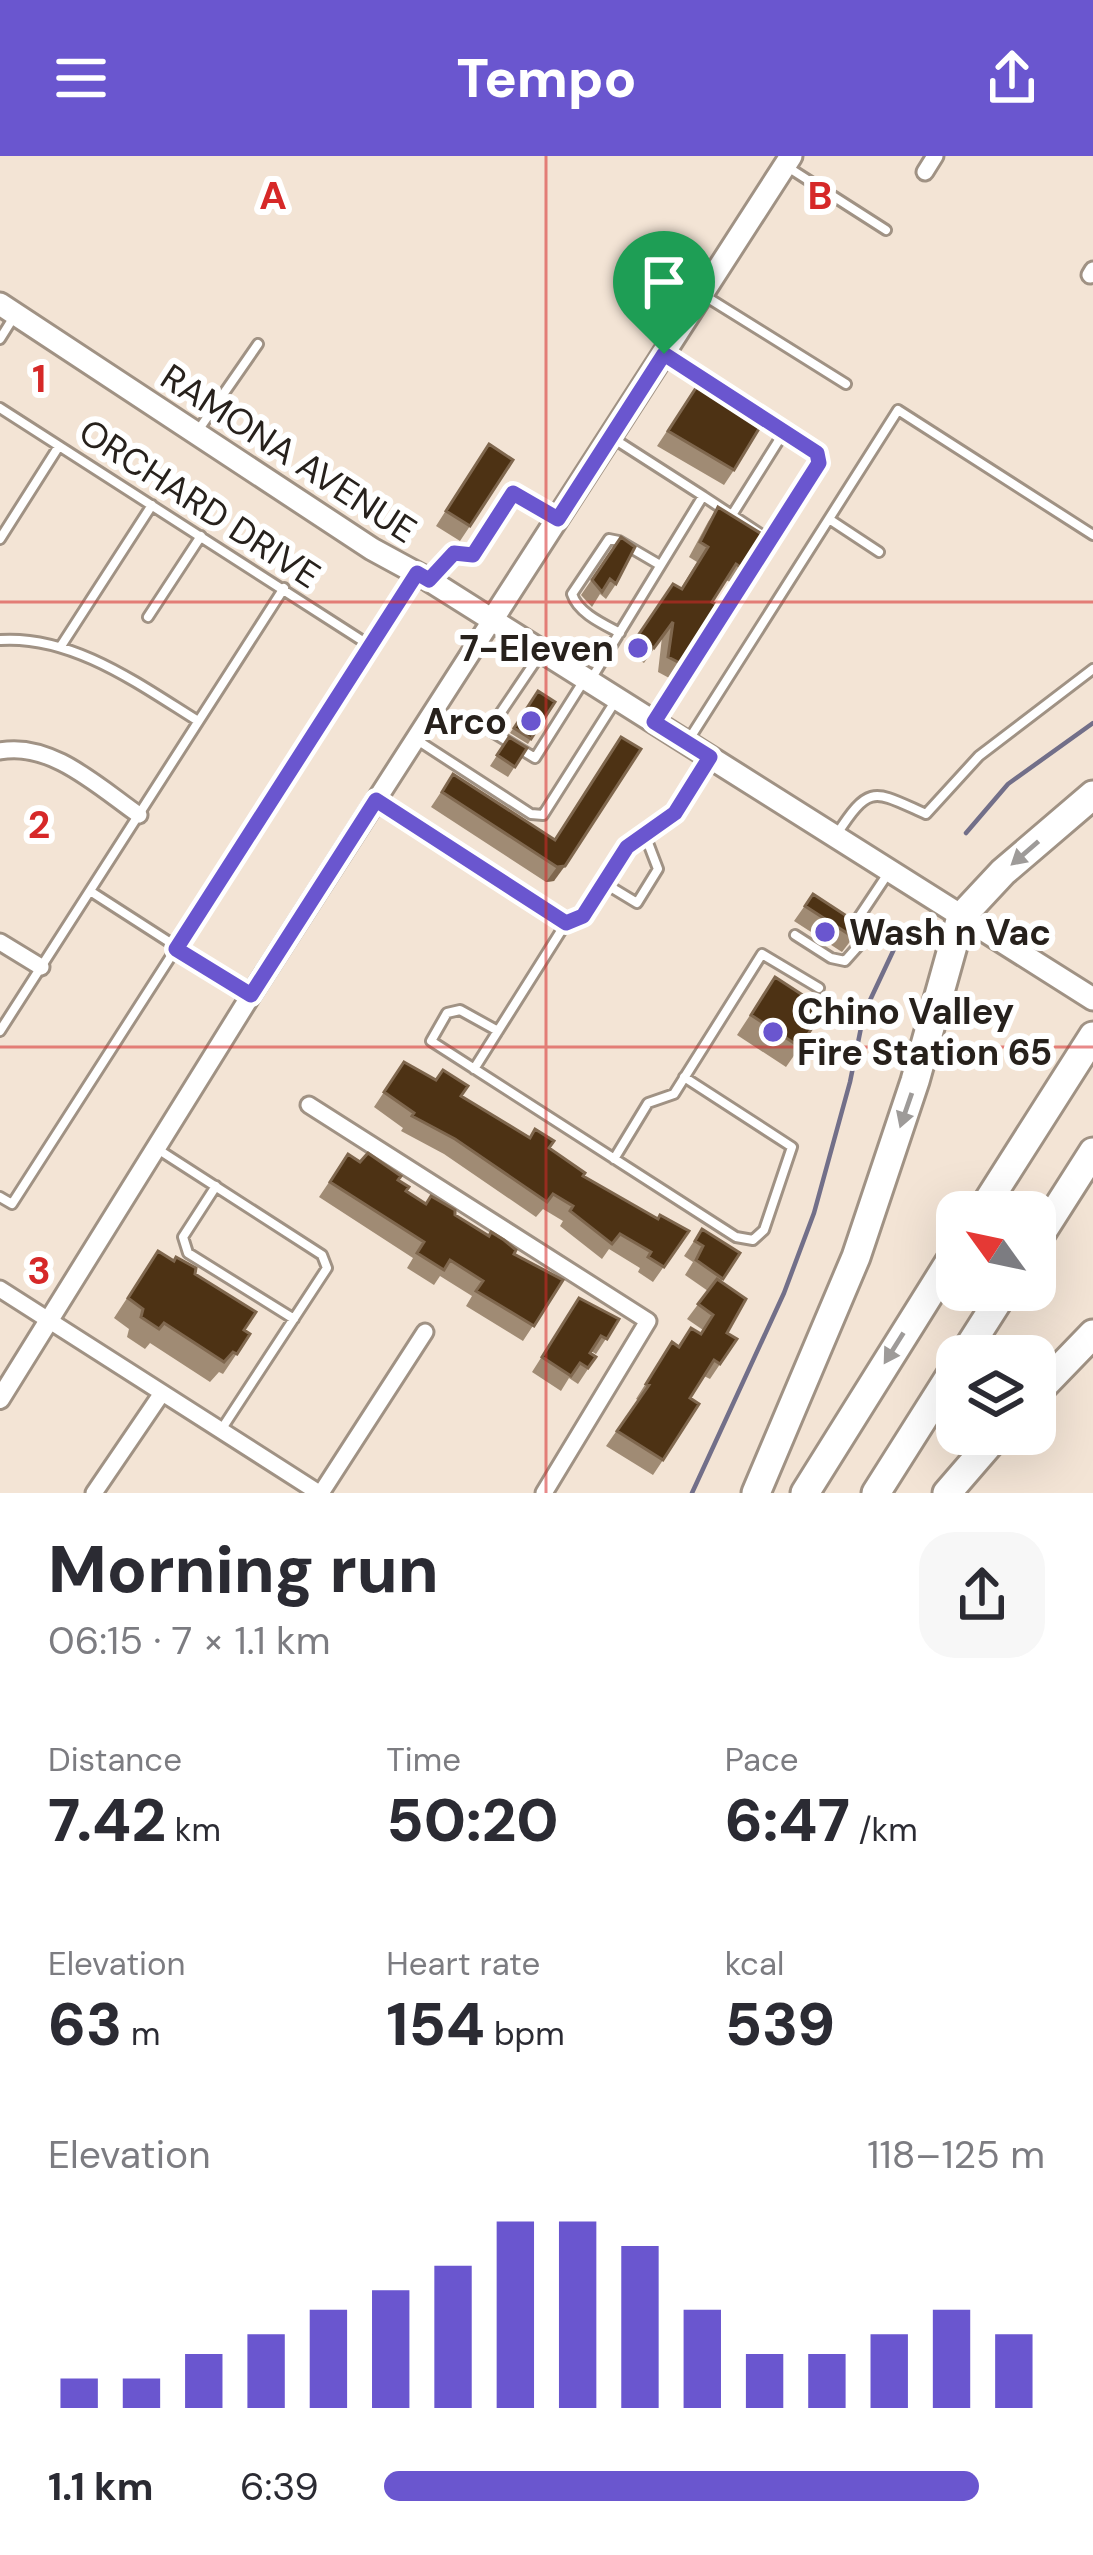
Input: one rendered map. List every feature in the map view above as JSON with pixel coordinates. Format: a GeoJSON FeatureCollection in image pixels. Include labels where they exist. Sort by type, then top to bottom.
{"type":"FeatureCollection","features":[{"type":"Feature","properties":{"kind":"highway"},"geometry":{"type":"LineString","coordinates":[[756,1493],[856,1257],[916,1081],[962,916],[1003,872],[1093,795]]}},
{"type":"Feature","properties":{"kind":"highway"},"geometry":{"type":"LineString","coordinates":[[994,1191],[1093,1036]]}},
{"type":"Feature","properties":{"kind":"highway"},"geometry":{"type":"LineString","coordinates":[[1056,1210],[1093,1152]]}},
{"type":"Feature","properties":{"kind":"highway"},"geometry":{"type":"LineString","coordinates":[[805,1493],[936,1284]]}},
{"type":"Feature","properties":{"kind":"highway"},"geometry":{"type":"LineString","coordinates":[[1056,1372],[1093,1334]]}},
{"type":"Feature","properties":{"kind":"highway"},"geometry":{"type":"LineString","coordinates":[[876,1493],[936,1398]]}},
{"type":"Feature","properties":{"kind":"highway"},"geometry":{"type":"LineString","coordinates":[[946,1493],[979,1455]]}},
{"type":"Feature","properties":{"kind":"main road"},"geometry":{"type":"LineString","coordinates":[[492,620],[788,160]]}},
{"type":"Feature","properties":{"kind":"main road","name":"RAMONA AVENUE"},"geometry":{"type":"LineString","coordinates":[[8,310],[372,549],[423,576],[1093,1000]]}},
{"type":"Feature","properties":{"kind":"street"},"geometry":{"type":"LineString","coordinates":[[926,172],[935,156]]}},
{"type":"Feature","properties":{"kind":"street"},"geometry":{"type":"LineString","coordinates":[[0,1399],[492,620]]}},
{"type":"Feature","properties":{"kind":"street"},"geometry":{"type":"LineString","coordinates":[[0,751],[14,748],[55,758],[139,814]]}},
{"type":"Feature","properties":{"kind":"street"},"geometry":{"type":"LineString","coordinates":[[0,942],[41,967]]}},
{"type":"Feature","properties":{"kind":"street"},"geometry":{"type":"LineString","coordinates":[[309,1106],[648,1321],[544,1493]]}},
{"type":"Feature","properties":{"kind":"street"},"geometry":{"type":"LineString","coordinates":[[0,1289],[320,1493],[425,1332]]}},
{"type":"Feature","properties":{"kind":"street"},"geometry":{"type":"LineString","coordinates":[[94,1493],[162,1393]]}},
{"type":"Feature","properties":{"kind":"lane"},"geometry":{"type":"LineString","coordinates":[[788,160],[886,230]]}},
{"type":"Feature","properties":{"kind":"lane"},"geometry":{"type":"LineString","coordinates":[[702,295],[846,384]]}},
{"type":"Feature","properties":{"kind":"lane"},"geometry":{"type":"LineString","coordinates":[[0,339],[8,310]]}},
{"type":"Feature","properties":{"kind":"lane"},"geometry":{"type":"LineString","coordinates":[[196,434],[258,344]]}},
{"type":"Feature","properties":{"kind":"lane"},"geometry":{"type":"LineString","coordinates":[[654,722],[819,463],[817,453],[664,354]]}},
{"type":"Feature","properties":{"kind":"lane","name":"ORCHARD DRIVE"},"geometry":{"type":"LineString","coordinates":[[0,408],[370,645]]}},
{"type":"Feature","properties":{"kind":"lane"},"geometry":{"type":"LineString","coordinates":[[688,742],[898,410],[1093,535]]}},
{"type":"Feature","properties":{"kind":"lane"},"geometry":{"type":"LineString","coordinates":[[732,515],[784,432]]}},
{"type":"Feature","properties":{"kind":"lane"},"geometry":{"type":"LineString","coordinates":[[611,437],[771,541]]}},
{"type":"Feature","properties":{"kind":"lane"},"geometry":{"type":"LineString","coordinates":[[0,539],[59,446]]}},
{"type":"Feature","properties":{"kind":"lane"},"geometry":{"type":"LineString","coordinates":[[0,1197],[12,1204],[370,645],[423,576],[454,553],[473,555],[513,493],[558,519]]}},
{"type":"Feature","properties":{"kind":"lane"},"geometry":{"type":"LineString","coordinates":[[542,652],[489,730],[535,758],[620,633],[703,496]]}},
{"type":"Feature","properties":{"kind":"lane"},"geometry":{"type":"LineString","coordinates":[[61,646],[152,505]]}},
{"type":"Feature","properties":{"kind":"lane"},"geometry":{"type":"LineString","coordinates":[[829,519],[879,552]]}},
{"type":"Feature","properties":{"kind":"lane"},"geometry":{"type":"LineString","coordinates":[[148,617],[202,536]]}},
{"type":"Feature","properties":{"kind":"lane"},"geometry":{"type":"LineString","coordinates":[[620,633],[593,618],[574,602],[572,594],[609,539],[661,565]]}},
{"type":"Feature","properties":{"kind":"lane"},"geometry":{"type":"LineString","coordinates":[[0,1031],[284,588]]}},
{"type":"Feature","properties":{"kind":"lane"},"geometry":{"type":"LineString","coordinates":[[0,640],[61,646],[125,675],[199,722]]}},
{"type":"Feature","properties":{"kind":"lane"},"geometry":{"type":"LineString","coordinates":[[837,836],[855,808],[871,796],[926,814],[979,756],[1093,669]]}},
{"type":"Feature","properties":{"kind":"lane"},"geometry":{"type":"LineString","coordinates":[[415,740],[531,814],[543,815],[617,699]]}},
{"type":"Feature","properties":{"kind":"lane"},"geometry":{"type":"LineString","coordinates":[[474,1069],[566,923],[583,916],[627,847],[675,813],[710,757]]}},
{"type":"Feature","properties":{"kind":"lane"},"geometry":{"type":"LineString","coordinates":[[376,800],[566,923]]}},
{"type":"Feature","properties":{"kind":"lane"},"geometry":{"type":"LineString","coordinates":[[604,883],[637,903],[658,869],[644,835]]}},
{"type":"Feature","properties":{"kind":"lane"},"geometry":{"type":"LineString","coordinates":[[795,935],[831,958],[845,961],[861,943],[864,931],[855,923],[890,870]]}},
{"type":"Feature","properties":{"kind":"lane"},"geometry":{"type":"LineString","coordinates":[[90,891],[251,995]]}},
{"type":"Feature","properties":{"kind":"lane"},"geometry":{"type":"LineString","coordinates":[[614,1159],[648,1103],[674,1094],[762,954],[819,988]]}},
{"type":"Feature","properties":{"kind":"lane"},"geometry":{"type":"LineString","coordinates":[[498,1031],[460,1010],[448,1013],[431,1041],[736,1237],[753,1240],[764,1230],[792,1148],[684,1077]]}},
{"type":"Feature","properties":{"kind":"lane"},"geometry":{"type":"LineString","coordinates":[[158,1149],[322,1255],[327,1268],[221,1430]]}},
{"type":"Feature","properties":{"kind":"lane"},"geometry":{"type":"LineString","coordinates":[[216,1186],[183,1237],[188,1253],[294,1319]]}},
{"type":"Feature","properties":{"kind":"building"},"geometry":{"type":"Polygon","coordinates":[[[701,380],[763,422],[734,470],[668,431],[701,380]]]}},
{"type":"Feature","properties":{"kind":"building"},"geometry":{"type":"Polygon","coordinates":[[[489,444],[513,460],[470,526],[446,511],[489,444]]]}},
{"type":"Feature","properties":{"kind":"building"},"geometry":{"type":"Polygon","coordinates":[[[718,507],[765,536],[742,568],[736,564],[712,602],[719,606],[682,664],[668,657],[673,622],[654,648],[637,637],[673,584],[682,589],[708,547],[700,542],[718,507]]]}},
{"type":"Feature","properties":{"kind":"building"},"geometry":{"type":"Polygon","coordinates":[[[621,537],[635,547],[616,584],[610,579],[602,592],[592,580],[621,537]]]}},
{"type":"Feature","properties":{"kind":"building","name":"Arco"},"geometry":{"type":"Polygon","coordinates":[[[538,691],[555,702],[531,739],[514,728],[538,691]]]}},
{"type":"Feature","properties":{"kind":"building"},"geometry":{"type":"Polygon","coordinates":[[[509,737],[527,748],[515,767],[497,755],[509,737]]]}},
{"type":"Feature","properties":{"kind":"building"},"geometry":{"type":"Polygon","coordinates":[[[621,737],[641,749],[565,866],[557,867],[442,792],[453,774],[555,840],[621,737]]]}},
{"type":"Feature","properties":{"kind":"building"},"geometry":{"type":"Polygon","coordinates":[[[813,894],[862,926],[853,937],[805,906],[813,894]]]}},
{"type":"Feature","properties":{"kind":"building"},"geometry":{"type":"Polygon","coordinates":[[[775,977],[824,1009],[800,1047],[751,1015],[775,977]]]}},
{"type":"Feature","properties":{"kind":"building"},"geometry":{"type":"Polygon","coordinates":[[[404,1062],[436,1080],[443,1070],[468,1086],[461,1096],[530,1138],[535,1129],[554,1141],[549,1148],[583,1176],[658,1219],[660,1215],[689,1231],[664,1267],[648,1257],[651,1252],[620,1234],[612,1244],[570,1211],[573,1206],[553,1194],[547,1202],[455,1139],[412,1116],[384,1092],[404,1062]]]}},
{"type":"Feature","properties":{"kind":"building"},"geometry":{"type":"Polygon","coordinates":[[[368,1153],[401,1176],[398,1180],[409,1187],[406,1191],[426,1204],[431,1196],[489,1236],[491,1232],[504,1240],[516,1250],[514,1254],[563,1280],[534,1326],[476,1291],[483,1281],[450,1260],[444,1270],[417,1253],[424,1242],[330,1182],[348,1154],[360,1162],[368,1153]]]}},
{"type":"Feature","properties":{"kind":"building"},"geometry":{"type":"Polygon","coordinates":[[[702,1229],[740,1253],[723,1279],[696,1260],[703,1246],[695,1241],[702,1229]]]}},
{"type":"Feature","properties":{"kind":"building"},"geometry":{"type":"Polygon","coordinates":[[[158,1251],[196,1268],[195,1274],[256,1312],[244,1330],[250,1334],[237,1354],[233,1352],[224,1362],[164,1323],[159,1329],[141,1317],[143,1309],[128,1298],[158,1251]]]}},
{"type":"Feature","properties":{"kind":"building"},"geometry":{"type":"Polygon","coordinates":[[[717,1279],[746,1299],[727,1333],[737,1339],[720,1364],[714,1360],[690,1398],[699,1404],[663,1460],[617,1431],[672,1342],[679,1347],[691,1328],[701,1334],[713,1315],[698,1304],[717,1279]]]}},
{"type":"Feature","properties":{"kind":"building"},"geometry":{"type":"Polygon","coordinates":[[[579,1298],[619,1319],[607,1339],[601,1336],[590,1353],[596,1357],[588,1368],[580,1363],[571,1376],[542,1357],[579,1298]]]}},
{"type":"Feature","properties":{"kind":"waterway"},"geometry":{"type":"LineString","coordinates":[[966,833],[1008,784],[1093,723]]}},
{"type":"Feature","properties":{"kind":"waterway"},"geometry":{"type":"LineString","coordinates":[[692,1493],[784,1293],[814,1213],[864,1013],[903,930]]}},
{"type":"Feature","properties":{"kind":"place","name":"7-Eleven"},"geometry":{"type":"Point","coordinates":[638,648]}},
{"type":"Feature","properties":{"kind":"place","name":"Arco"},"geometry":{"type":"Point","coordinates":[531,721]}},
{"type":"Feature","properties":{"kind":"place","name":"Wash n Vac"},"geometry":{"type":"Point","coordinates":[825,932]}},
{"type":"Feature","properties":{"kind":"place","name":"Chino Valley Fire Station 65"},"geometry":{"type":"Point","coordinates":[773,1032]}},
{"type":"Feature","properties":{"kind":"route"},"geometry":{"type":"LineString","coordinates":[[664,354],[817,453],[819,463],[654,722],[710,757],[675,813],[627,847],[583,916],[566,923],[376,800],[251,995],[176,949],[417,573],[429,580],[454,553],[473,555],[513,493],[558,519],[664,354]]}}]}
